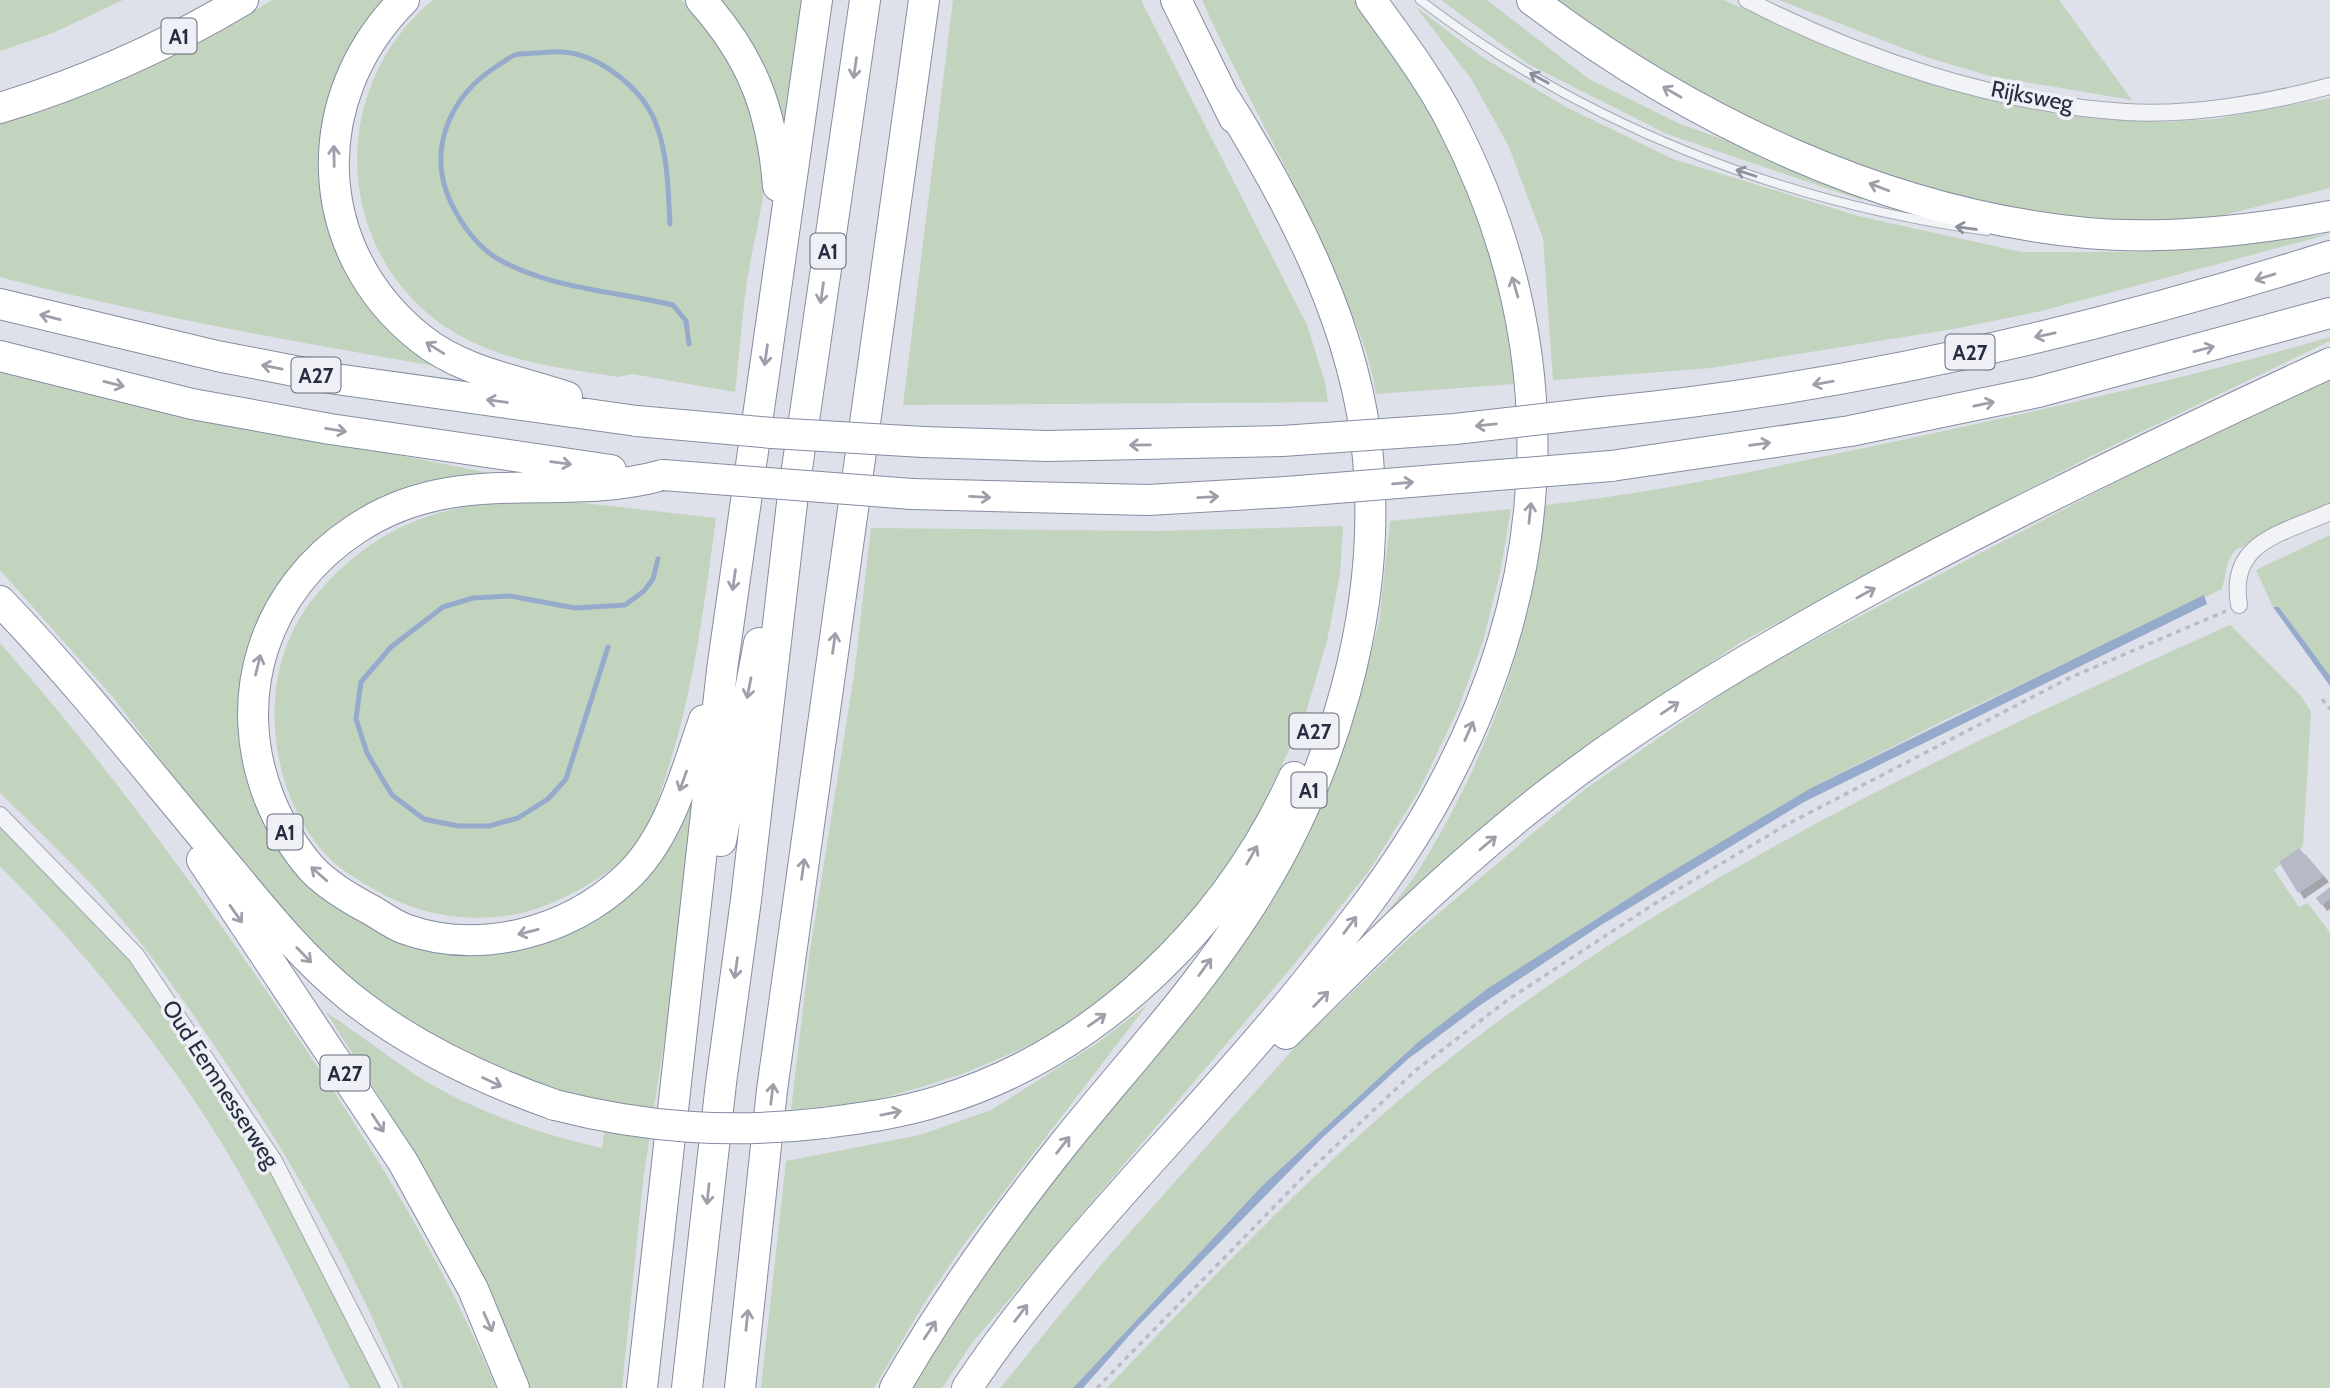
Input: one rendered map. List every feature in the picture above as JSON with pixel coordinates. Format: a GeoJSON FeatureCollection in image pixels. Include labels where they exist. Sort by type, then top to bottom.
{"type":"FeatureCollection","features":[{"type":"Feature","properties":{"kind":"highway","name":"A1"},"geometry":{"type":"LineString","coordinates":[[112,68],[134,50],[220,0]]}},
{"type":"Feature","properties":{"kind":"highway","name":"A1"},"geometry":{"type":"LineString","coordinates":[[0,108],[112,68],[166,43],[243,0]]}},
{"type":"Feature","properties":{"kind":"highway","name":"A27"},"geometry":{"type":"LineString","coordinates":[[404,0],[376,31],[360,60],[343,96],[334,137],[338,209],[353,254],[386,306],[421,338],[454,359],[487,373],[637,421]]}},
{"type":"Feature","properties":{"kind":"highway"},"geometry":{"type":"LineString","coordinates":[[701,0],[723,24],[764,98],[775,144],[782,239]]}},
{"type":"Feature","properties":{"kind":"highway","name":"A1"},"geometry":{"type":"LineString","coordinates":[[642,1388],[722,670],[817,0]]}},
{"type":"Feature","properties":{"kind":"highway","name":"A1"},"geometry":{"type":"LineString","coordinates":[[687,1388],[792,503],[865,0]]}},
{"type":"Feature","properties":{"kind":"highway"},"geometry":{"type":"LineString","coordinates":[[740,1388],[772,1090],[923,0]]}},
{"type":"Feature","properties":{"kind":"highway","name":"A1"},"geometry":{"type":"LineString","coordinates":[[895,1388],[962,1280],[1010,1213],[1196,979],[1251,905],[1313,782],[1339,714],[1363,599],[1368,545],[1368,458],[1362,418],[1342,335],[1278,187],[1226,100],[1177,0]]}},
{"type":"Feature","properties":{"kind":"highway"},"geometry":{"type":"LineString","coordinates":[[967,1388],[1085,1234],[1301,988],[1411,841],[1443,787],[1472,725],[1489,680],[1514,595],[1531,512],[1534,444],[1530,362],[1519,299],[1503,243],[1473,165],[1449,116],[1409,52],[1371,0]]}},
{"type":"Feature","properties":{"kind":"highway"},"geometry":{"type":"LineString","coordinates":[[1532,0],[1569,28],[1680,97],[1820,165],[1890,191],[1959,210],[2089,233],[2228,229],[2330,216]]}},
{"type":"Feature","properties":{"kind":"highway","name":"A27"},"geometry":{"type":"LineString","coordinates":[[0,601],[63,667],[270,919],[350,997],[404,1037],[445,1059],[501,1086],[555,1105],[632,1123],[684,1129],[778,1129],[892,1114],[940,1101],[980,1086],[1062,1043],[1129,996],[1215,909],[1244,868],[1285,797],[1313,734],[1336,671],[1354,589],[1360,524],[1357,461],[1336,348],[1226,100]]}},
{"type":"Feature","properties":{"kind":"highway","name":"A27"},"geometry":{"type":"LineString","coordinates":[[0,304],[217,356],[336,379],[637,421],[772,433],[1047,446],[1282,441],[1455,429],[1707,402],[1833,381],[2174,304],[2330,256]]}},
{"type":"Feature","properties":{"kind":"highway","name":"A27"},"geometry":{"type":"LineString","coordinates":[[0,356],[192,404],[629,479],[663,475],[912,494],[1148,500],[1286,492],[1611,466],[1850,432],[2038,393],[2330,313]]}},
{"type":"Feature","properties":{"kind":"highway"},"geometry":{"type":"LineString","coordinates":[[1180,1127],[1275,1044],[1429,893],[1549,793],[1671,707],[1744,659],[2001,520],[2182,430],[2330,363]]}},
{"type":"Feature","properties":{"kind":"highway","name":"A1"},"geometry":{"type":"LineString","coordinates":[[629,479],[458,490],[395,508],[356,528],[324,554],[295,584],[272,626],[260,657],[253,687],[253,748],[261,778],[281,825],[312,869],[351,900],[405,929],[441,937],[484,940],[527,933],[560,923],[594,904],[626,878],[654,843],[676,801],[722,670]]}},
{"type":"Feature","properties":{"kind":"highway","name":"A1"},"geometry":{"type":"LineString","coordinates":[[675,1097],[750,684],[792,503]]}},
{"type":"Feature","properties":{"kind":"highway","name":"A27"},"geometry":{"type":"LineString","coordinates":[[149,773],[229,905],[316,1028],[403,1162],[473,1289],[514,1388]]}},
{"type":"Feature","properties":{"kind":"street","name":"Rijksweg"},"geometry":{"type":"LineString","coordinates":[[1747,0],[1782,18],[1911,68],[2021,97],[2127,113],[2219,108],[2330,86]]}},
{"type":"Feature","properties":{"kind":"street"},"geometry":{"type":"LineString","coordinates":[[2239,605],[2235,584],[2241,563],[2256,546],[2330,512]]}},
{"type":"Feature","properties":{"kind":"street","name":"Oud Eemnesserweg"},"geometry":{"type":"LineString","coordinates":[[0,816],[136,955],[274,1161],[390,1388]]}},
{"type":"Feature","properties":{"kind":"lane"},"geometry":{"type":"LineString","coordinates":[[1420,0],[1511,63],[1637,130],[1722,166],[1819,197],[1918,222],[1995,232]]}},
{"type":"Feature","properties":{"kind":"lane"},"geometry":{"type":"LineString","coordinates":[[2034,237],[2089,233]]}},
{"type":"Feature","properties":{"kind":"path"},"geometry":{"type":"LineString","coordinates":[[1097,1388],[1306,1174],[1416,1070],[1509,999],[1657,902],[1784,825],[2069,678],[2239,605]]}},
{"type":"Feature","properties":{"kind":"path"},"geometry":{"type":"LineString","coordinates":[[2322,699],[2330,709]]}},
{"type":"Feature","properties":{"kind":"green space"},"geometry":{"type":"Polygon","coordinates":[[[0,0],[123,0],[53,33],[0,51],[0,0]]]}},
{"type":"Feature","properties":{"kind":"green space"},"geometry":{"type":"Polygon","coordinates":[[[272,0],[387,0],[348,54],[342,253],[476,373],[177,318],[0,277],[0,123],[71,99],[140,71],[207,38],[272,0]]]}},
{"type":"Feature","properties":{"kind":"green space"},"geometry":{"type":"Polygon","coordinates":[[[433,0],[681,0],[711,32],[735,69],[744,90],[759,132],[764,167],[763,196],[749,269],[735,392],[632,374],[618,377],[580,371],[541,364],[485,348],[468,340],[424,310],[391,272],[369,228],[358,180],[359,131],[372,83],[396,39],[433,0]]]}},
{"type":"Feature","properties":{"kind":"green space"},"geometry":{"type":"Polygon","coordinates":[[[714,0],[805,0],[784,140],[714,0]]]}},
{"type":"Feature","properties":{"kind":"green space"},"geometry":{"type":"Polygon","coordinates":[[[953,0],[1141,0],[1307,325],[1325,382],[1328,402],[903,405],[953,0]]]}},
{"type":"Feature","properties":{"kind":"green space"},"geometry":{"type":"Polygon","coordinates":[[[1202,0],[1354,0],[1417,88],[1464,179],[1496,277],[1514,384],[1376,394],[1361,338],[1324,247],[1202,0]]]}},
{"type":"Feature","properties":{"kind":"green space"},"geometry":{"type":"Polygon","coordinates":[[[1441,0],[1487,0],[1589,79],[1678,123],[1864,191],[1861,200],[1667,134],[1528,64],[1441,0]]]}},
{"type":"Feature","properties":{"kind":"green space"},"geometry":{"type":"Polygon","coordinates":[[[1548,0],[1724,0],[1830,48],[1896,72],[2051,112],[2165,122],[2216,119],[2330,98],[2330,188],[2193,223],[2130,227],[1969,205],[1760,131],[1548,0]]]}},
{"type":"Feature","properties":{"kind":"green space"},"geometry":{"type":"Polygon","coordinates":[[[1779,0],[2059,0],[2132,100],[1990,76],[1926,57],[1779,0]]]}},
{"type":"Feature","properties":{"kind":"green space"},"geometry":{"type":"Polygon","coordinates":[[[1416,7],[1482,57],[1566,107],[1673,159],[1858,216],[2021,252],[2139,252],[2330,234],[2041,311],[1953,329],[1711,368],[1553,380],[1543,238],[1509,147],[1472,80],[1416,7]]]}},
{"type":"Feature","properties":{"kind":"green space"},"geometry":{"type":"Polygon","coordinates":[[[2330,337],[2330,341],[2089,457],[1741,642],[1659,698],[1355,948],[1416,874],[1441,833],[1484,744],[1518,649],[1539,553],[1545,505],[1676,486],[1893,442],[2167,380],[2330,337]]]}},
{"type":"Feature","properties":{"kind":"green space"},"geometry":{"type":"Polygon","coordinates":[[[0,370],[117,400],[505,476],[361,522],[253,643],[274,834],[443,950],[642,880],[676,832],[698,778],[693,853],[643,1181],[622,1388],[529,1388],[510,1338],[464,1241],[411,1148],[326,1012],[414,1074],[458,1099],[553,1135],[602,1148],[608,1103],[555,1090],[453,1047],[359,988],[317,952],[213,829],[112,696],[0,570],[0,370]]]}},
{"type":"Feature","properties":{"kind":"green space"},"geometry":{"type":"Polygon","coordinates":[[[2330,376],[2330,505],[2235,550],[2228,562],[2222,589],[1943,721],[1811,788],[1594,920],[1418,1042],[1262,1186],[1073,1388],[1000,1388],[1099,1267],[1296,1046],[1407,940],[1584,790],[1752,673],[2171,453],[2330,376]]]}},
{"type":"Feature","properties":{"kind":"green space"},"geometry":{"type":"Polygon","coordinates":[[[549,499],[716,518],[690,686],[654,814],[647,831],[626,857],[596,880],[547,905],[512,915],[470,918],[429,912],[410,906],[366,885],[332,861],[309,833],[295,808],[284,780],[275,721],[281,662],[291,635],[315,596],[348,562],[372,544],[413,522],[457,508],[503,501],[549,499]]]}},
{"type":"Feature","properties":{"kind":"green space"},"geometry":{"type":"Polygon","coordinates":[[[1511,509],[1500,573],[1483,641],[1458,709],[1419,791],[1369,871],[1295,963],[972,1343],[942,1388],[905,1388],[1341,754],[1379,624],[1390,521],[1511,509]]]}},
{"type":"Feature","properties":{"kind":"green space"},"geometry":{"type":"Polygon","coordinates":[[[1343,526],[1340,574],[1327,641],[1304,719],[1253,825],[1191,923],[1067,1029],[965,1073],[918,1088],[867,1102],[791,1110],[809,957],[854,675],[871,528],[1156,531],[1343,526]]]}},
{"type":"Feature","properties":{"kind":"green space"},"geometry":{"type":"Polygon","coordinates":[[[2330,535],[2330,676],[2279,607],[2273,607],[2256,570],[2330,535]]]}},
{"type":"Feature","properties":{"kind":"green space"},"geometry":{"type":"Polygon","coordinates":[[[2230,625],[2302,697],[2311,712],[2303,846],[2274,870],[2299,907],[2308,903],[2330,933],[2330,1388],[1107,1388],[1290,1200],[1386,1111],[1488,1029],[1575,968],[1755,857],[1848,807],[2038,713],[2230,625]]]}},
{"type":"Feature","properties":{"kind":"green space"},"geometry":{"type":"Polygon","coordinates":[[[0,643],[72,728],[140,815],[206,904],[301,1042],[422,1235],[496,1388],[403,1388],[366,1304],[324,1222],[278,1143],[213,1043],[112,908],[0,793],[0,643]]]}},
{"type":"Feature","properties":{"kind":"green space"},"geometry":{"type":"Polygon","coordinates":[[[0,824],[117,945],[204,1063],[299,1223],[384,1388],[350,1388],[255,1201],[190,1094],[147,1034],[100,976],[0,866],[0,824]]]}},
{"type":"Feature","properties":{"kind":"green space"},"geometry":{"type":"Polygon","coordinates":[[[1147,1005],[964,1244],[923,1305],[874,1388],[761,1388],[786,1161],[920,1135],[991,1110],[1096,1044],[1147,1005]]]}},
{"type":"Feature","properties":{"kind":"water"},"geometry":{"type":"Polygon","coordinates":[[[2204,595],[2207,604],[1804,802],[1598,927],[1479,1006],[1408,1059],[1321,1139],[1136,1328],[1083,1388],[1073,1388],[1262,1186],[1418,1042],[1487,989],[1651,884],[1811,788],[2204,595]]]}},
{"type":"Feature","properties":{"kind":"water"},"geometry":{"type":"Polygon","coordinates":[[[2273,607],[2279,607],[2330,676],[2330,686],[2273,607]]]}},
{"type":"Feature","properties":{"kind":"building"},"geometry":{"type":"Polygon","coordinates":[[[2299,848],[2323,876],[2298,893],[2279,862],[2299,848]]]}},
{"type":"Feature","properties":{"kind":"building"},"geometry":{"type":"Polygon","coordinates":[[[2330,887],[2330,899],[2321,905],[2316,898],[2330,887]]]}},
{"type":"Feature","properties":{"kind":"waterway"},"geometry":{"type":"LineString","coordinates":[[670,224],[665,157],[654,119],[648,107],[628,84],[590,59],[563,52],[515,55],[481,78],[455,109],[442,144],[444,183],[455,211],[476,241],[498,259],[540,277],[673,305],[686,321],[689,344]]}},
{"type":"Feature","properties":{"kind":"waterway"},"geometry":{"type":"LineString","coordinates":[[608,647],[566,779],[548,799],[518,818],[489,826],[458,826],[424,819],[392,795],[367,753],[356,719],[361,682],[391,647],[443,607],[473,598],[510,596],[575,608],[625,605],[644,591],[653,579],[658,559]]}}]}
